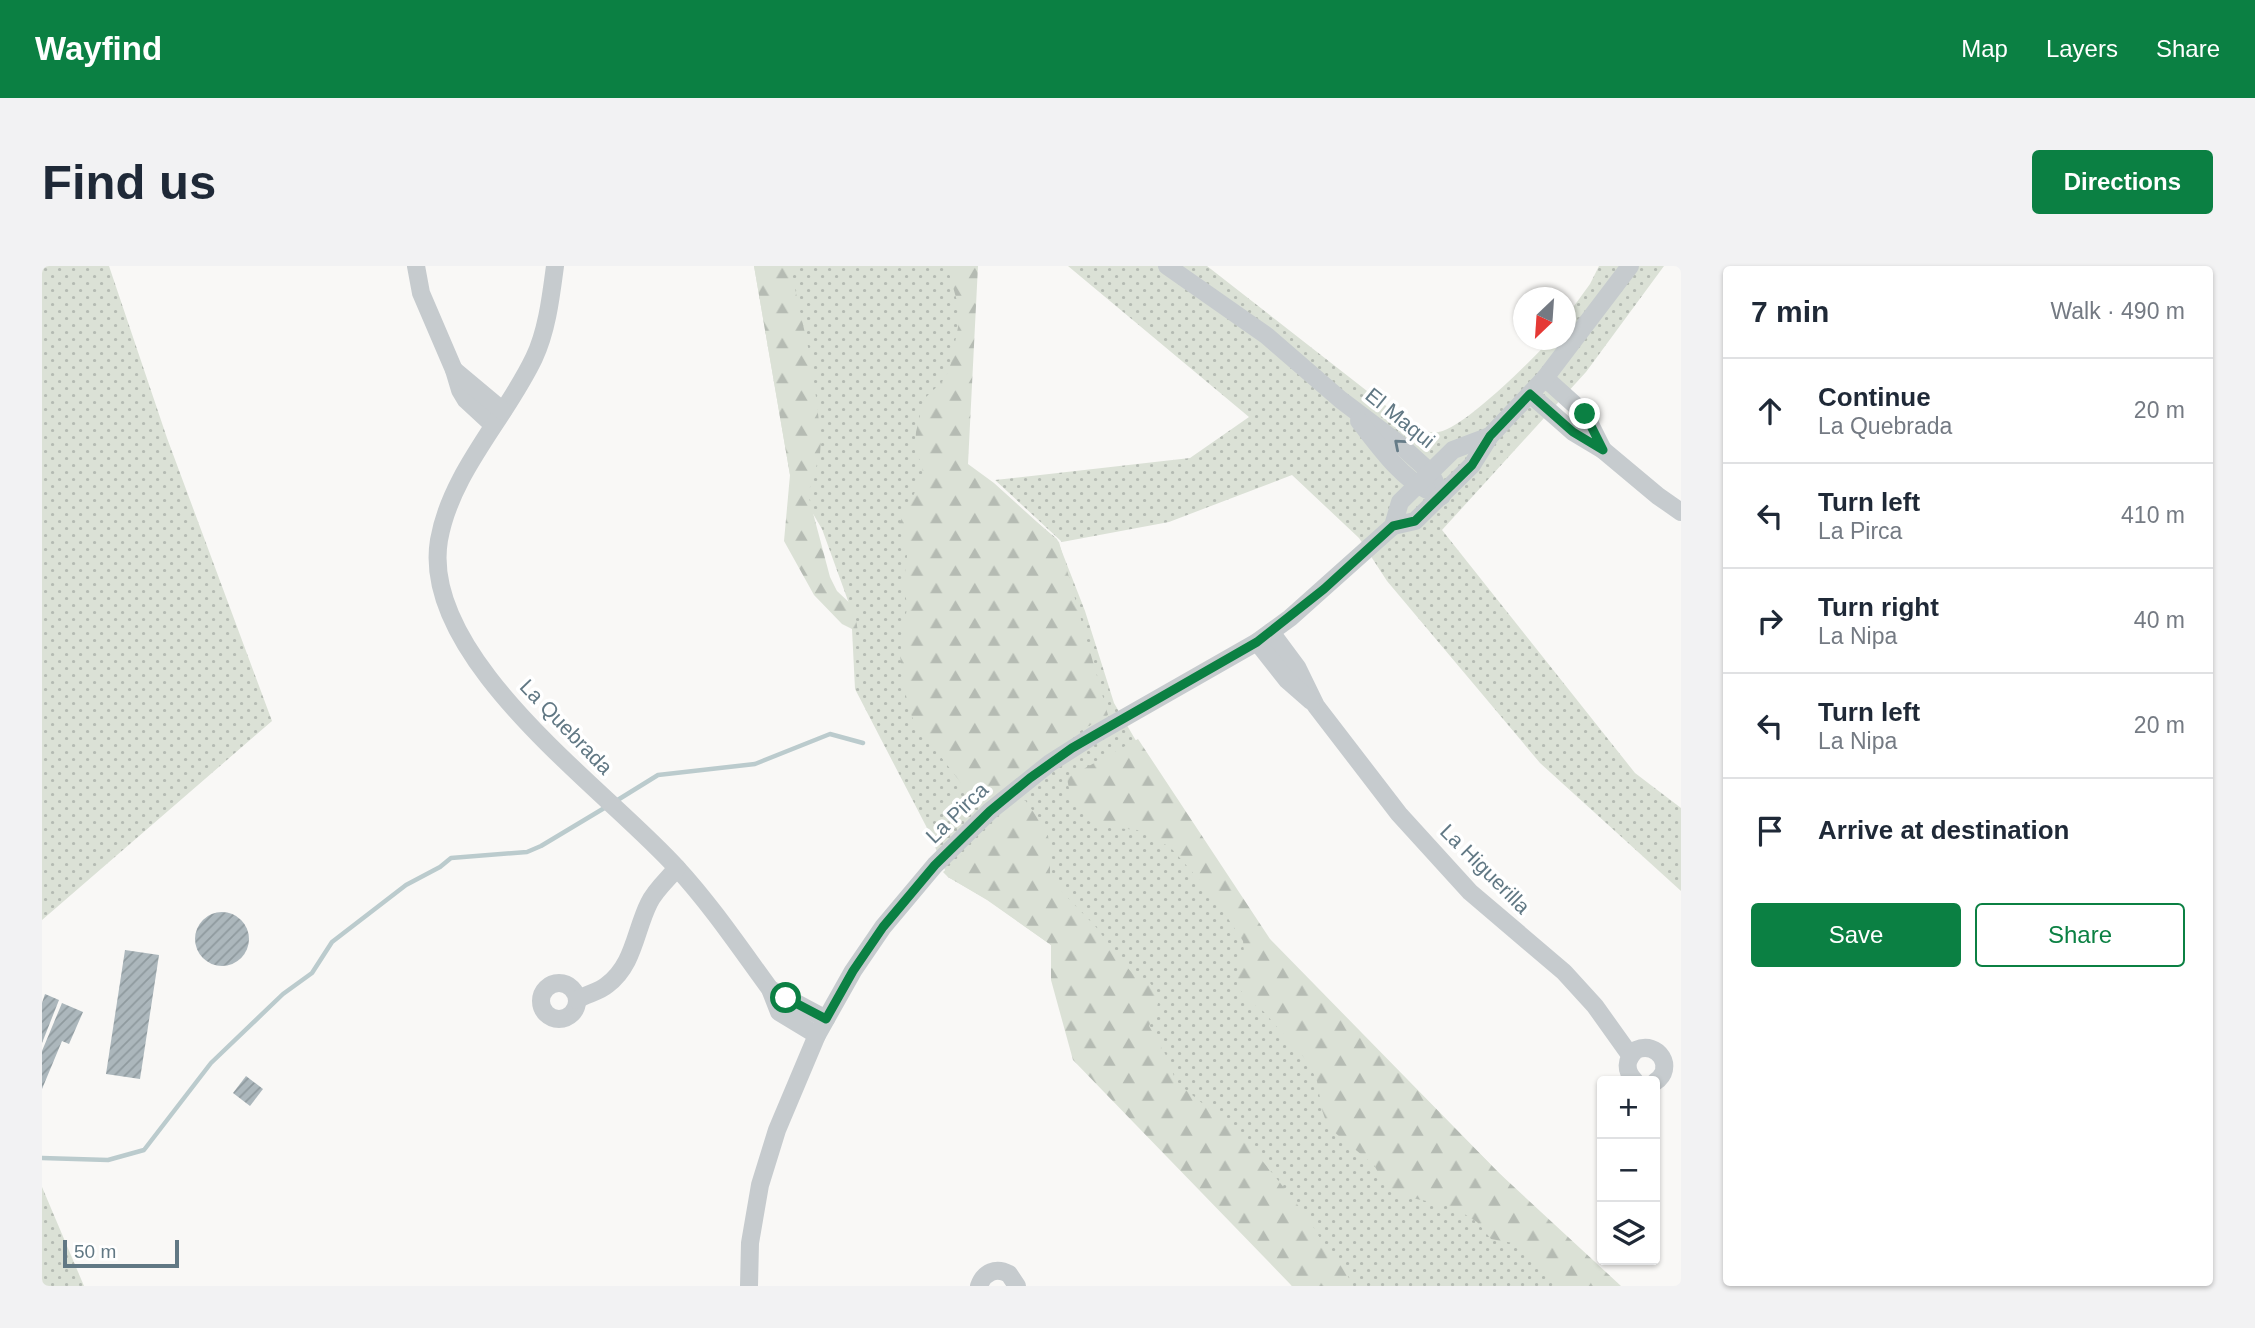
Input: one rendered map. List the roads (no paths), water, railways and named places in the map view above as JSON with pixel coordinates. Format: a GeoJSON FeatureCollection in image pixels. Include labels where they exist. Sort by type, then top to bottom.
{"type":"FeatureCollection","features":[{"type":"Feature","properties":{"kind":"street"},"geometry":{"type":"LineString","coordinates":[[416,266],[421,293],[460,390],[466,400],[498,418]]}},
{"type":"Feature","properties":{"kind":"street","name":"La Quebrada"},"geometry":{"type":"LineString","coordinates":[[555,266],[551,298],[535,356],[448,507],[439,543],[440,586],[459,633],[509,705],[550,748],[677,868],[770,989],[779,1012],[817,1035]]}},
{"type":"Feature","properties":{"kind":"street","name":"El Maqui"},"geometry":{"type":"LineString","coordinates":[[1167,266],[1267,336],[1341,400],[1398,443],[1423,478],[1442,496]]}},
{"type":"Feature","properties":{"kind":"street","name":"La Pirca"},"geometry":{"type":"LineString","coordinates":[[749,1286],[750,1243],[760,1185],[776,1130],[817,1035],[853,971],[883,927],[935,865],[990,811],[1030,778],[1072,748],[1264,637],[1324,589],[1393,526],[1415,521],[1472,465],[1490,436],[1545,379],[1630,266]]}},
{"type":"Feature","properties":{"kind":"street"},"geometry":{"type":"LineString","coordinates":[[1545,379],[1585,414],[1603,450]]}},
{"type":"Feature","properties":{"kind":"street"},"geometry":{"type":"LineString","coordinates":[[1530,394],[1573,432],[1603,450],[1681,512]]}},
{"type":"Feature","properties":{"kind":"street","name":"La Pirca"},"geometry":{"type":"LineString","coordinates":[[1393,526],[1399,502],[1453,450],[1490,436]]}},
{"type":"Feature","properties":{"kind":"street","name":"La Higuerilla"},"geometry":{"type":"LineString","coordinates":[[1264,637],[1297,667],[1316,706],[1399,814],[1471,892],[1564,972],[1595,1006],[1630,1055],[1627,1068],[1632,1076]]}},
{"type":"Feature","properties":{"kind":"street"},"geometry":{"type":"LineString","coordinates":[[577,1000],[606,987],[620,971],[632,954],[640,924],[651,899],[677,868]]}},
{"type":"Feature","properties":{"kind":"street","name":"La Quebrada"},"geometry":{"type":"LineString","coordinates":[[770,989],[826,1019]]}},
{"type":"Feature","properties":{"kind":"street"},"geometry":{"type":"LineString","coordinates":[[1630,1055],[1648,1047],[1659,1052],[1665,1064],[1660,1076]]}},
{"type":"Feature","properties":{"kind":"street"},"geometry":{"type":"LineString","coordinates":[[979,1286],[986,1275],[998,1271],[1009,1274],[1017,1286]]}},
{"type":"Feature","properties":{"kind":"waterway"},"geometry":{"type":"LineString","coordinates":[[616,801],[658,775],[755,764],[830,734],[863,743]]}},
{"type":"Feature","properties":{"kind":"waterway"},"geometry":{"type":"LineString","coordinates":[[42,1158],[108,1160],[144,1150],[211,1063],[283,994],[312,973],[332,942],[406,885],[451,858],[527,852],[606,807]]}}]}
